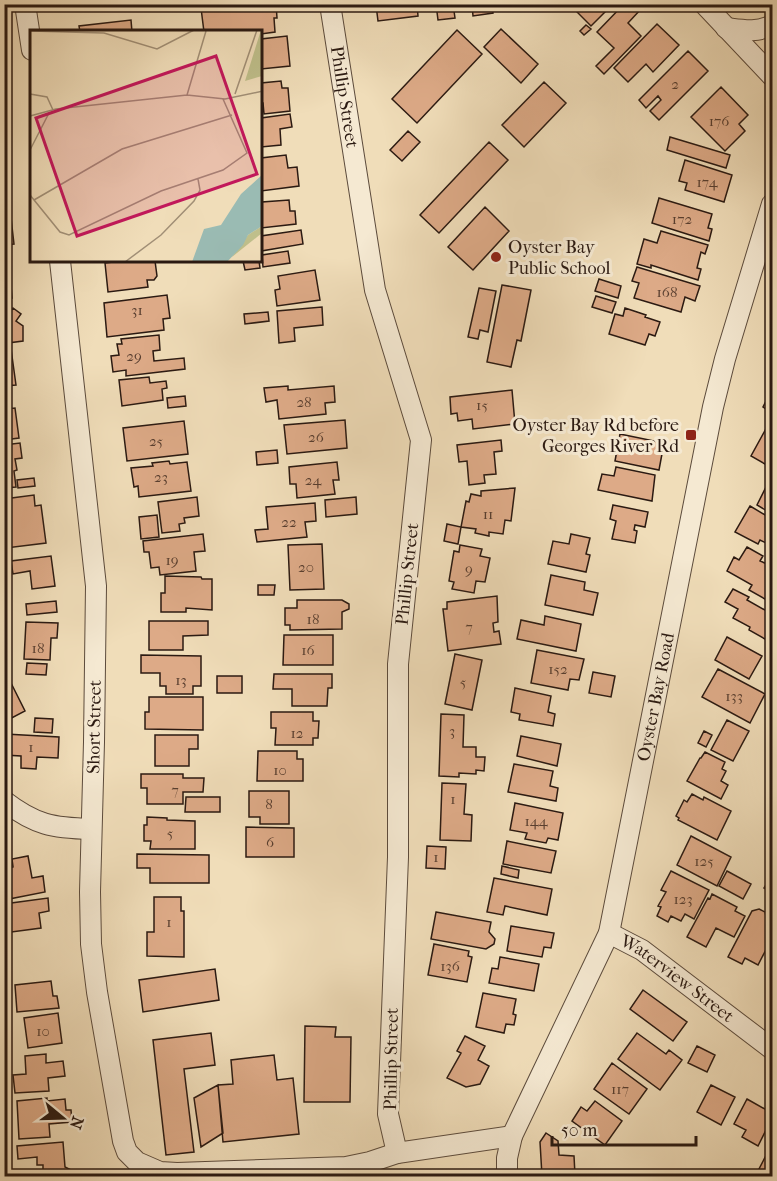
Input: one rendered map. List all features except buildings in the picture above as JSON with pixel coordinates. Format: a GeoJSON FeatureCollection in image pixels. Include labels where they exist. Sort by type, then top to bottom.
{"type":"FeatureCollection","features":[{"type":"Feature","properties":{"kind":"street"},"geometry":{"type":"LineString","coordinates":[[25,4],[30,37]]}},
{"type":"Feature","properties":{"kind":"street","name":"Phillip Street"},"geometry":{"type":"LineString","coordinates":[[330,4],[375,290],[421,440],[398,664],[398,857],[388,1114],[397,1153]]}},
{"type":"Feature","properties":{"kind":"street"},"geometry":{"type":"LineString","coordinates":[[704,4],[772,76]]}},
{"type":"Feature","properties":{"kind":"street"},"geometry":{"type":"LineString","coordinates":[[726,28],[749,31],[772,25]]}},
{"type":"Feature","properties":{"kind":"street","name":"Oyster Bay Road"},"geometry":{"type":"LineString","coordinates":[[507,1176],[507,1158],[512,1136],[609,933],[713,407],[725,359],[772,204]]}},
{"type":"Feature","properties":{"kind":"street","name":"Short Street"},"geometry":{"type":"LineString","coordinates":[[60,262],[96,586],[91,944],[97,992],[123,1141],[127,1152],[137,1162],[160,1172],[346,1167],[397,1153]]}},
{"type":"Feature","properties":{"kind":"street"},"geometry":{"type":"LineString","coordinates":[[4,801],[26,817],[48,826],[91,829]]}},
{"type":"Feature","properties":{"kind":"street","name":"Waterview Street"},"geometry":{"type":"LineString","coordinates":[[609,933],[642,950],[772,1049]]}},
{"type":"Feature","properties":{"kind":"street"},"geometry":{"type":"LineString","coordinates":[[397,1153],[512,1136]]}},
{"type":"Feature","properties":{"kind":"place","name":"Oyster Bay Public School"},"geometry":{"type":"Point","coordinates":[496,257]}},
{"type":"Feature","properties":{"kind":"place","name":"Oyster Bay Rd before Georges River Rd"},"geometry":{"type":"Point","coordinates":[691,435]}}]}
